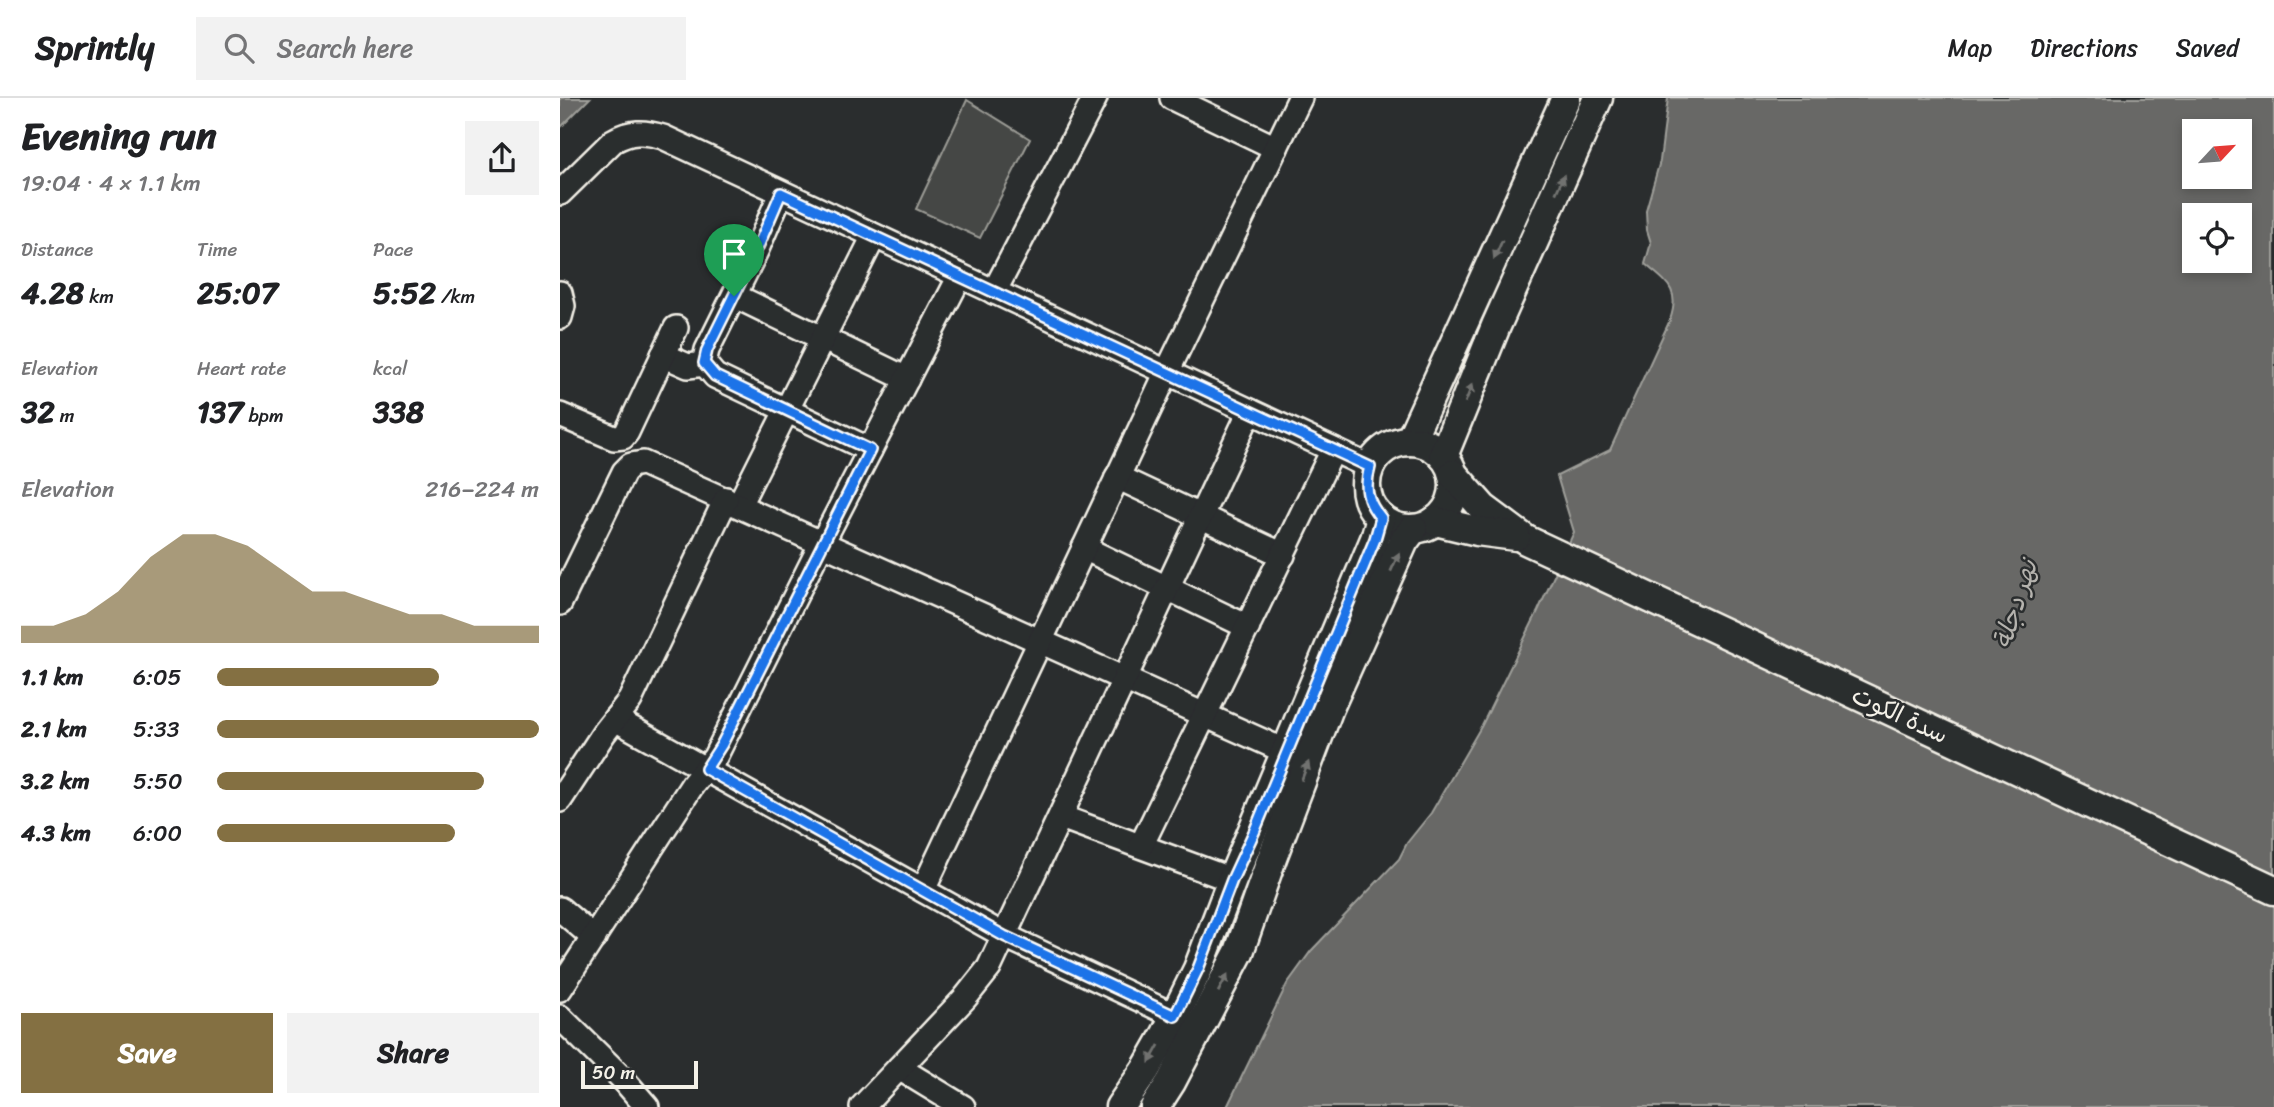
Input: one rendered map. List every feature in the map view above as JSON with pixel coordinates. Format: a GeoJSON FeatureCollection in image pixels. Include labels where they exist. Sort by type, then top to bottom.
{"type":"FeatureCollection","features":[{"type":"Feature","properties":{"kind":"main road"},"geometry":{"type":"LineString","coordinates":[[1410,441],[1566,98]]}},
{"type":"Feature","properties":{"kind":"main road"},"geometry":{"type":"LineString","coordinates":[[1120,1107],[1146,1069],[1175,1016],[1198,969],[1232,880],[1267,834],[1329,708],[1404,541],[1445,512],[1451,500],[1454,487],[1448,465],[1496,326],[1598,98]]}},
{"type":"Feature","properties":{"kind":"main road"},"geometry":{"type":"LineString","coordinates":[[1410,441],[1422,443],[1448,465],[1483,508],[1522,538],[1424,525],[1401,528],[1381,518],[1372,508],[1367,495],[1366,480],[1370,467],[1386,448],[1410,441]]}},
{"type":"Feature","properties":{"kind":"main road"},"geometry":{"type":"LineString","coordinates":[[1155,1107],[1239,953],[1287,752],[1375,539],[1381,518]]}},
{"type":"Feature","properties":{"kind":"main road","name":"سدة الكوت"},"geometry":{"type":"LineString","coordinates":[[1522,538],[2274,890]]}},
{"type":"Feature","properties":{"kind":"street"},"geometry":{"type":"LineString","coordinates":[[994,292],[1096,98]]}},
{"type":"Feature","properties":{"kind":"street"},"geometry":{"type":"LineString","coordinates":[[1172,98],[1276,148]]}},
{"type":"Feature","properties":{"kind":"street"},"geometry":{"type":"LineString","coordinates":[[923,890],[1117,477],[1300,98]]}},
{"type":"Feature","properties":{"kind":"street"},"geometry":{"type":"LineString","coordinates":[[560,193],[613,141],[622,136],[636,132],[663,137],[1370,467]]}},
{"type":"Feature","properties":{"kind":"street"},"geometry":{"type":"LineString","coordinates":[[781,193],[707,350],[705,364],[715,376],[870,450]]}},
{"type":"Feature","properties":{"kind":"street"},"geometry":{"type":"LineString","coordinates":[[560,800],[630,700],[732,503],[787,410],[874,236]]}},
{"type":"Feature","properties":{"kind":"street"},"geometry":{"type":"LineString","coordinates":[[560,989],[693,783],[722,744],[822,542],[960,276]]}},
{"type":"Feature","properties":{"kind":"street"},"geometry":{"type":"LineString","coordinates":[[560,293],[564,306],[560,317]]}},
{"type":"Feature","properties":{"kind":"street"},"geometry":{"type":"LineString","coordinates":[[734,296],[907,379]]}},
{"type":"Feature","properties":{"kind":"street"},"geometry":{"type":"LineString","coordinates":[[560,415],[614,438],[621,438],[627,432],[676,328]]}},
{"type":"Feature","properties":{"kind":"street"},"geometry":{"type":"LineString","coordinates":[[663,355],[688,366],[705,364]]}},
{"type":"Feature","properties":{"kind":"street"},"geometry":{"type":"LineString","coordinates":[[862,1107],[989,968],[1250,411]]}},
{"type":"Feature","properties":{"kind":"street"},"geometry":{"type":"LineString","coordinates":[[621,438],[633,464]]}},
{"type":"Feature","properties":{"kind":"street"},"geometry":{"type":"LineString","coordinates":[[1141,846],[1333,450]]}},
{"type":"Feature","properties":{"kind":"street"},"geometry":{"type":"LineString","coordinates":[[560,603],[624,472],[633,464],[643,463],[1287,752]]}},
{"type":"Feature","properties":{"kind":"street"},"geometry":{"type":"LineString","coordinates":[[1117,477],[1283,555]]}},
{"type":"Feature","properties":{"kind":"street"},"geometry":{"type":"LineString","coordinates":[[1084,548],[1248,627]]}},
{"type":"Feature","properties":{"kind":"street"},"geometry":{"type":"LineString","coordinates":[[615,719],[1004,936],[1175,1016]]}},
{"type":"Feature","properties":{"kind":"street"},"geometry":{"type":"LineString","coordinates":[[1061,817],[1232,880]]}},
{"type":"Feature","properties":{"kind":"street"},"geometry":{"type":"LineString","coordinates":[[565,920],[594,938]]}},
{"type":"Feature","properties":{"kind":"street"},"geometry":{"type":"LineString","coordinates":[[560,1017],[614,1069],[647,1107]]}},
{"type":"Feature","properties":{"kind":"street"},"geometry":{"type":"LineString","coordinates":[[899,1068],[963,1107]]}},
{"type":"Feature","properties":{"kind":"shaded area"},"geometry":{"type":"Polygon","coordinates":[[[967,100],[1030,139],[980,238],[916,209],[967,100]]]}},
{"type":"Feature","properties":{"kind":"water"},"geometry":{"type":"Polygon","coordinates":[[[560,98],[590,98],[560,128],[560,98]]]}},
{"type":"Feature","properties":{"kind":"water","name":"نهر دجلة"},"geometry":{"type":"Polygon","coordinates":[[[1668,98],[2274,98],[2274,1107],[1227,1107],[1287,984],[1311,951],[1399,859],[1407,843],[1431,813],[1482,725],[1538,611],[1574,532],[1557,476],[1610,450],[1673,309],[1670,287],[1645,264],[1651,243],[1646,210],[1660,161],[1668,98]]]}},
{"type":"Feature","properties":{"kind":"route"},"geometry":{"type":"LineString","coordinates":[[781,193],[1370,467],[1366,480],[1367,495],[1372,508],[1381,518],[1375,539],[1232,880],[1198,969],[1175,1016],[1004,936],[706,769],[722,744],[870,450],[710,372],[704,358],[734,296],[781,193]]}}]}
